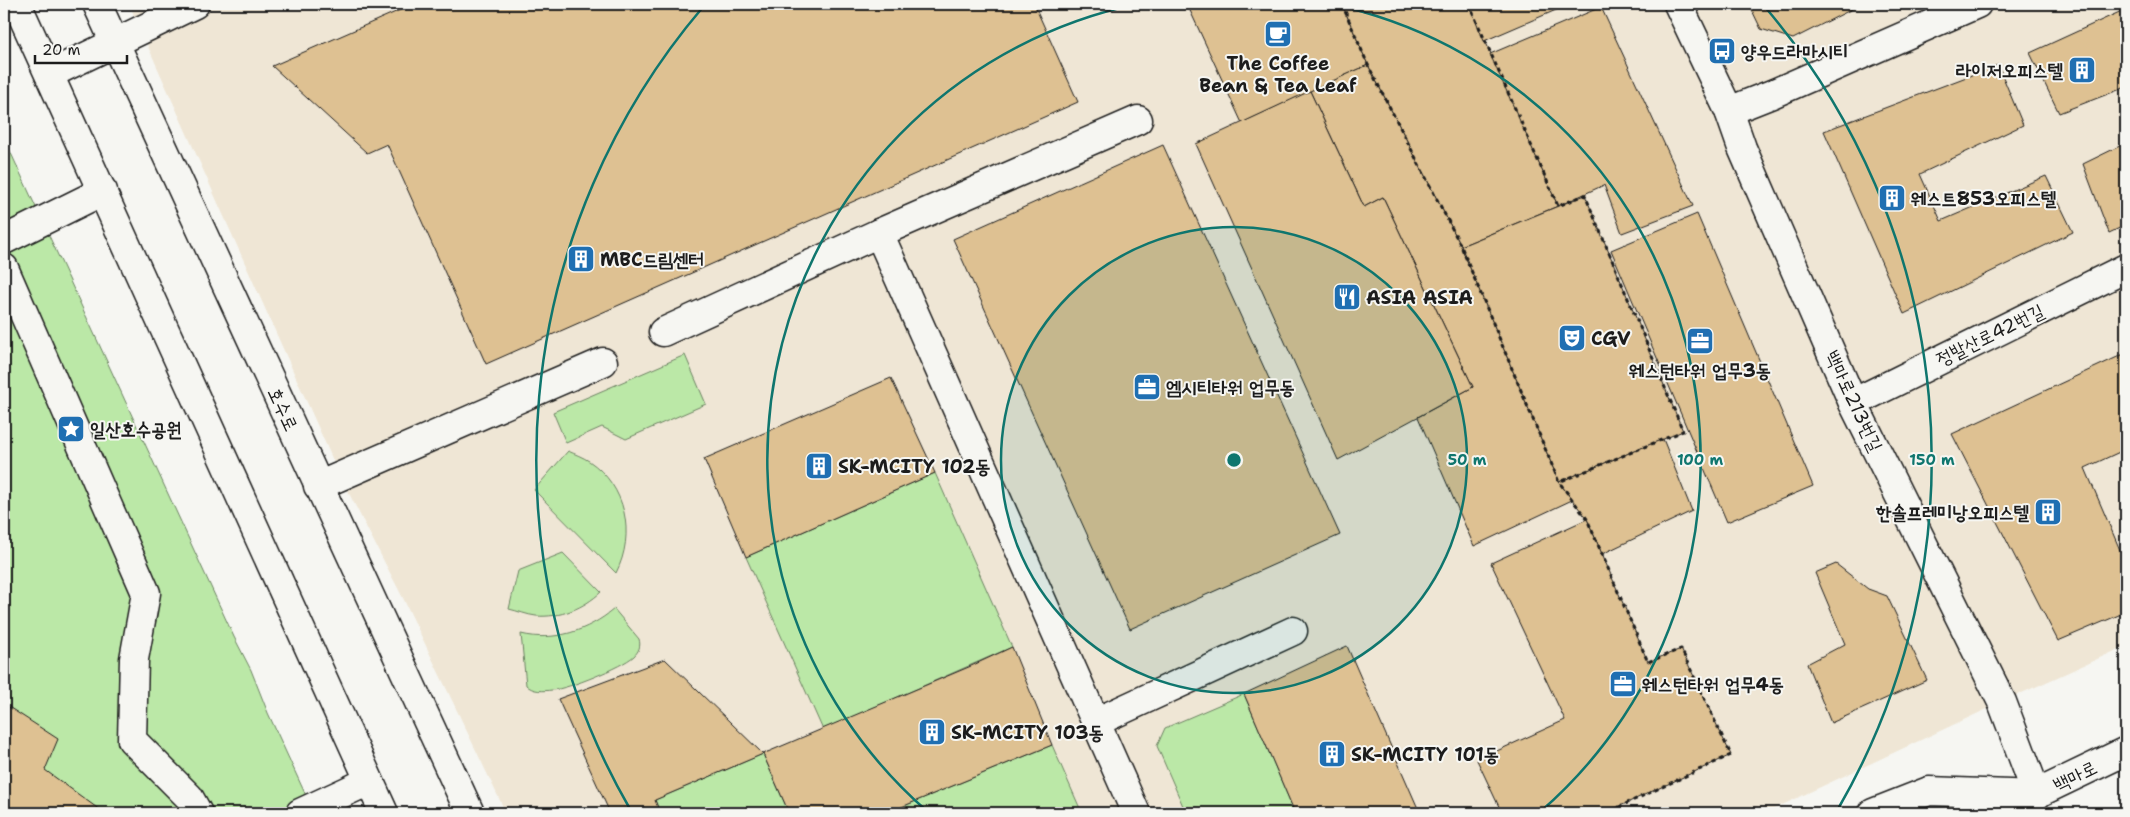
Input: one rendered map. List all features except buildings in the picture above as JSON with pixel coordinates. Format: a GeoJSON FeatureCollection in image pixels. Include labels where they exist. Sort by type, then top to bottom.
{"type":"FeatureCollection","features":[{"type":"Feature","properties":{"kind":"main road"},"geometry":{"type":"LineString","coordinates":[[17,4],[384,813]]}},
{"type":"Feature","properties":{"kind":"main road","name":"호수로"},"geometry":{"type":"LineString","coordinates":[[97,4],[470,813]]}},
{"type":"Feature","properties":{"kind":"main road"},"geometry":{"type":"LineString","coordinates":[[50,74],[195,4]]}},
{"type":"Feature","properties":{"kind":"main road","name":"백마로213번길"},"geometry":{"type":"LineString","coordinates":[[1678,4],[1729,111],[1742,148],[1853,403],[2002,702],[2037,795]]}},
{"type":"Feature","properties":{"kind":"main road"},"geometry":{"type":"LineString","coordinates":[[1729,111],[1977,4]]}},
{"type":"Feature","properties":{"kind":"main road"},"geometry":{"type":"LineString","coordinates":[[663,332],[879,233],[1138,120]]}},
{"type":"Feature","properties":{"kind":"main road"},"geometry":{"type":"LineString","coordinates":[[4,240],[103,191]]}},
{"type":"Feature","properties":{"kind":"main road"},"geometry":{"type":"LineString","coordinates":[[879,233],[1136,813]]}},
{"type":"Feature","properties":{"kind":"main road"},"geometry":{"type":"LineString","coordinates":[[4,268],[146,593],[134,659],[132,740],[189,797],[198,813]]}},
{"type":"Feature","properties":{"kind":"main road","name":"정발산로42번길"},"geometry":{"type":"LineString","coordinates":[[1853,403],[2126,268]]}},
{"type":"Feature","properties":{"kind":"main road"},"geometry":{"type":"LineString","coordinates":[[318,486],[603,362]]}},
{"type":"Feature","properties":{"kind":"main road"},"geometry":{"type":"LineString","coordinates":[[1096,722],[1293,631]]}},
{"type":"Feature","properties":{"kind":"main road","name":"백마로"},"geometry":{"type":"LineString","coordinates":[[1997,813],[2126,751]]}},
{"type":"Feature","properties":{"kind":"main road"},"geometry":{"type":"LineString","coordinates":[[300,813],[370,781]]}},
{"type":"Feature","properties":{"kind":"main road"},"geometry":{"type":"LineString","coordinates":[[1873,813],[1929,791],[2037,795]]}},
{"type":"Feature","properties":{"kind":"path"},"geometry":{"type":"LineString","coordinates":[[1342,4],[1368,65],[1461,246],[1559,482],[1587,519],[1648,662],[1681,649],[1731,755],[1605,813]]}},
{"type":"Feature","properties":{"kind":"path"},"geometry":{"type":"LineString","coordinates":[[1469,4],[1558,206],[1585,195],[1683,430],[1559,482]]}},
{"type":"Feature","properties":{"kind":"shaded area"},"geometry":{"type":"Polygon","coordinates":[[[129,4],[2126,4],[2126,646],[1765,813],[506,813],[404,600],[340,476],[129,4]]]}},
{"type":"Feature","properties":{"kind":"green space","name":"일산호수공원"},"geometry":{"type":"Polygon","coordinates":[[[4,138],[234,637],[251,670],[268,713],[314,813],[4,813],[4,138]]]}},
{"type":"Feature","properties":{"kind":"green space"},"geometry":{"type":"Polygon","coordinates":[[[685,355],[706,404],[626,439],[602,427],[566,443],[553,412],[685,355]]]}},
{"type":"Feature","properties":{"kind":"green space"},"geometry":{"type":"Polygon","coordinates":[[[568,451],[587,460],[602,471],[619,497],[626,527],[622,558],[616,573],[534,490],[568,451]]]}},
{"type":"Feature","properties":{"kind":"green space"},"geometry":{"type":"Polygon","coordinates":[[[935,473],[1012,647],[823,730],[746,557],[935,473]]]}},
{"type":"Feature","properties":{"kind":"green space"},"geometry":{"type":"Polygon","coordinates":[[[563,553],[601,592],[587,603],[563,614],[536,616],[509,609],[518,571],[563,553]]]}},
{"type":"Feature","properties":{"kind":"green space"},"geometry":{"type":"Polygon","coordinates":[[[614,609],[639,639],[639,648],[634,656],[607,671],[560,689],[538,690],[526,685],[521,634],[546,637],[570,633],[604,617],[614,609]]]}},
{"type":"Feature","properties":{"kind":"green space"},"geometry":{"type":"Polygon","coordinates":[[[1244,694],[1295,813],[1186,813],[1157,746],[1165,728],[1244,694]]]}},
{"type":"Feature","properties":{"kind":"green space"},"geometry":{"type":"Polygon","coordinates":[[[1052,745],[1082,813],[887,813],[1052,745]]]}},
{"type":"Feature","properties":{"kind":"green space"},"geometry":{"type":"Polygon","coordinates":[[[763,754],[789,813],[660,813],[655,800],[763,754]]]}},
{"type":"Feature","properties":{"kind":"place","name":"The Coffee Bean & Tea Leaf"},"geometry":{"type":"Point","coordinates":[1278,34]}},
{"type":"Feature","properties":{"kind":"place","name":"양우드라마시티"},"geometry":{"type":"Point","coordinates":[1722,51]}},
{"type":"Feature","properties":{"kind":"place","name":"라이저오피스텔"},"geometry":{"type":"Point","coordinates":[2082,70]}},
{"type":"Feature","properties":{"kind":"place","name":"웨스트853오피스텔"},"geometry":{"type":"Point","coordinates":[1892,198]}},
{"type":"Feature","properties":{"kind":"place","name":"MBC드림센터"},"geometry":{"type":"Point","coordinates":[581,259]}},
{"type":"Feature","properties":{"kind":"place","name":"ASIA ASIA"},"geometry":{"type":"Point","coordinates":[1347,297]}},
{"type":"Feature","properties":{"kind":"place","name":"CGV"},"geometry":{"type":"Point","coordinates":[1572,338]}},
{"type":"Feature","properties":{"kind":"place","name":"웨스턴타워 업무3동"},"geometry":{"type":"Point","coordinates":[1700,341]}},
{"type":"Feature","properties":{"kind":"place","name":"엠시티타워 업무동"},"geometry":{"type":"Point","coordinates":[1147,387]}},
{"type":"Feature","properties":{"kind":"place","name":"일산호수공원"},"geometry":{"type":"Point","coordinates":[71,429]}},
{"type":"Feature","properties":{"kind":"place","name":"SK-MCITY 102동"},"geometry":{"type":"Point","coordinates":[819,466]}},
{"type":"Feature","properties":{"kind":"place","name":"한솔프레미낭오피스텔"},"geometry":{"type":"Point","coordinates":[2048,512]}},
{"type":"Feature","properties":{"kind":"place","name":"웨스턴타워 업무4동"},"geometry":{"type":"Point","coordinates":[1623,684]}},
{"type":"Feature","properties":{"kind":"place","name":"SK-MCITY 103동"},"geometry":{"type":"Point","coordinates":[932,732]}},
{"type":"Feature","properties":{"kind":"place","name":"SK-MCITY 101동"},"geometry":{"type":"Point","coordinates":[1332,754]}}]}
